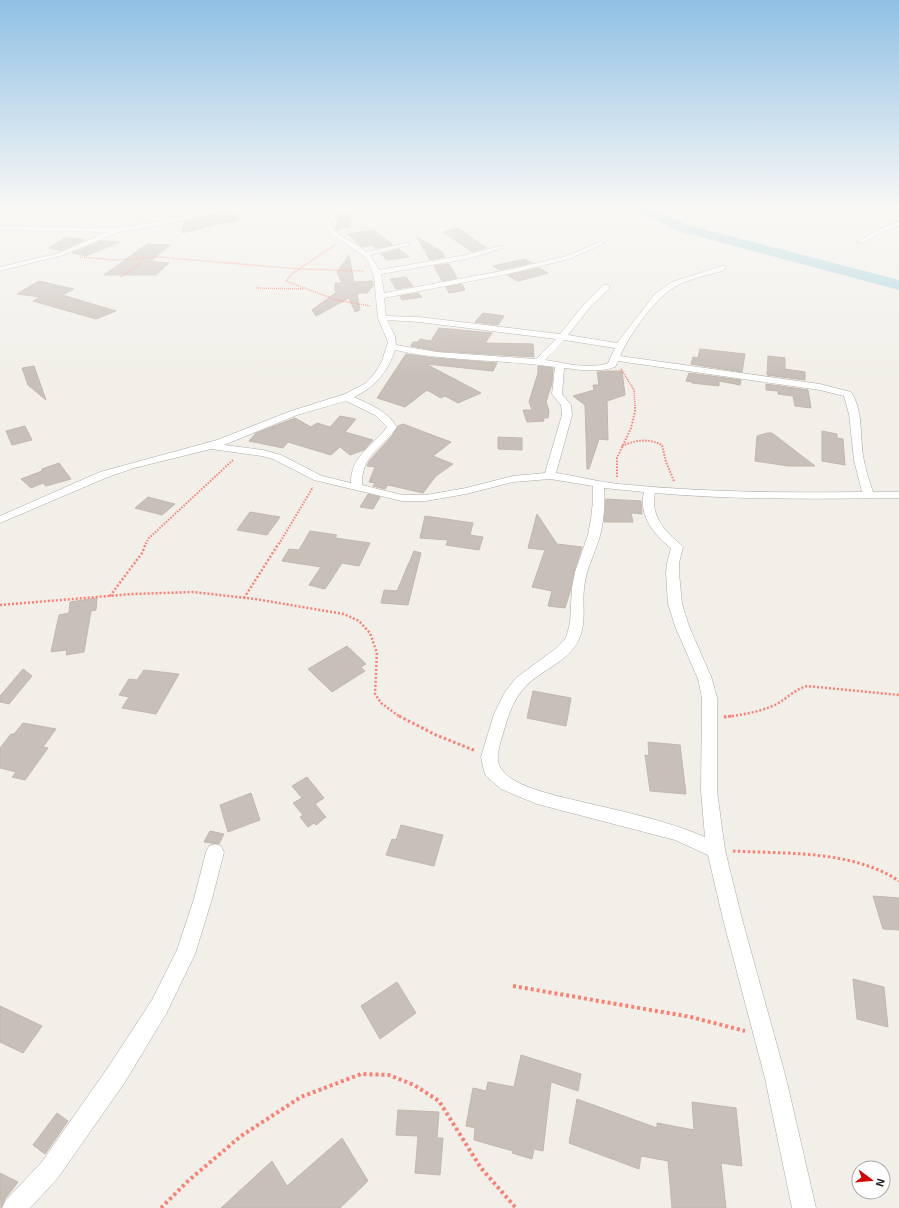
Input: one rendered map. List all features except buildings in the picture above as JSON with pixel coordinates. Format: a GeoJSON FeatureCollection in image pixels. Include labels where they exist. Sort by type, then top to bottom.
{"type":"FeatureCollection","features":[{"type":"Feature","properties":{"kind":"street"},"geometry":{"type":"LineString","coordinates":[[0,269],[19,264]]}},
{"type":"Feature","properties":{"kind":"street"},"geometry":{"type":"LineString","coordinates":[[0,520],[28,509],[88,480],[118,469],[211,446],[288,415],[346,398],[366,388],[374,381],[380,372],[391,347],[392,340],[382,318],[378,272],[373,264]]}},
{"type":"Feature","properties":{"kind":"street"},"geometry":{"type":"LineString","coordinates":[[378,272],[424,264]]}},
{"type":"Feature","properties":{"kind":"street"},"geometry":{"type":"LineString","coordinates":[[381,296],[512,271],[539,264]]}},
{"type":"Feature","properties":{"kind":"street"},"geometry":{"type":"LineString","coordinates":[[391,347],[408,351],[444,355],[538,362],[593,369],[603,368],[612,365],[620,346],[658,296],[669,287],[722,268]]}},
{"type":"Feature","properties":{"kind":"street"},"geometry":{"type":"LineString","coordinates":[[538,362],[550,351],[590,302],[606,287]]}},
{"type":"Feature","properties":{"kind":"street"},"geometry":{"type":"LineString","coordinates":[[382,318],[409,318],[474,327],[562,336],[620,346]]}},
{"type":"Feature","properties":{"kind":"street"},"geometry":{"type":"LineString","coordinates":[[615,359],[827,389],[848,394],[853,402],[858,458],[868,495]]}},
{"type":"Feature","properties":{"kind":"street"},"geometry":{"type":"LineString","coordinates":[[550,476],[566,415],[566,405],[558,394],[560,365]]}},
{"type":"Feature","properties":{"kind":"street"},"geometry":{"type":"LineString","coordinates":[[346,398],[380,414],[389,420],[392,427],[387,437],[362,460],[357,470],[356,487]]}},
{"type":"Feature","properties":{"kind":"street"},"geometry":{"type":"LineString","coordinates":[[211,446],[243,450],[277,458],[318,478],[402,498],[426,498],[466,491],[513,479],[550,476],[650,491],[773,496],[899,495]]}},
{"type":"Feature","properties":{"kind":"street"},"geometry":{"type":"LineString","coordinates":[[598,484],[598,519],[581,572],[578,588],[577,623],[572,640],[560,653],[521,682],[510,696],[501,714],[489,757],[492,771],[507,784],[543,799],[670,831],[716,850]]}},
{"type":"Feature","properties":{"kind":"street"},"geometry":{"type":"LineString","coordinates":[[650,491],[648,505],[653,519],[662,534],[677,547],[678,550],[674,561],[672,587],[675,606],[681,625],[700,665],[708,690],[710,719],[708,786],[716,850],[742,956],[765,1037],[804,1208]]}},
{"type":"Feature","properties":{"kind":"street"},"geometry":{"type":"LineString","coordinates":[[14,1208],[48,1171],[117,1074],[159,1007],[185,954],[203,899],[215,852]]}},
{"type":"Feature","properties":{"kind":"path"},"geometry":{"type":"LineString","coordinates":[[121,277],[138,264]]}},
{"type":"Feature","properties":{"kind":"path"},"geometry":{"type":"LineString","coordinates":[[251,264],[299,269],[378,272]]}},
{"type":"Feature","properties":{"kind":"path"},"geometry":{"type":"LineString","coordinates":[[307,264],[285,280],[336,300],[381,308]]}},
{"type":"Feature","properties":{"kind":"path"},"geometry":{"type":"LineString","coordinates":[[256,288],[306,289]]}},
{"type":"Feature","properties":{"kind":"path"},"geometry":{"type":"LineString","coordinates":[[615,359],[634,390],[635,402],[635,412],[631,428],[621,446],[617,458],[617,487]]}},
{"type":"Feature","properties":{"kind":"path"},"geometry":{"type":"LineString","coordinates":[[621,446],[647,440],[656,441],[662,445],[666,462],[677,492]]}},
{"type":"Feature","properties":{"kind":"path"},"geometry":{"type":"LineString","coordinates":[[110,596],[142,553],[148,539],[183,508],[243,450]]}},
{"type":"Feature","properties":{"kind":"path"},"geometry":{"type":"LineString","coordinates":[[244,598],[266,565],[318,478]]}},
{"type":"Feature","properties":{"kind":"path"},"geometry":{"type":"LineString","coordinates":[[0,605],[180,592],[244,598],[339,613],[355,619],[366,628],[375,643],[378,659],[375,693],[382,704],[410,722],[489,757]]}},
{"type":"Feature","properties":{"kind":"path"},"geometry":{"type":"LineString","coordinates":[[710,719],[746,714],[766,709],[785,700],[801,687],[807,686],[899,695]]}},
{"type":"Feature","properties":{"kind":"path"},"geometry":{"type":"LineString","coordinates":[[716,850],[851,861],[877,867],[893,875],[899,881]]}},
{"type":"Feature","properties":{"kind":"path"},"geometry":{"type":"LineString","coordinates":[[513,986],[691,1017],[722,1024],[765,1037]]}},
{"type":"Feature","properties":{"kind":"path"},"geometry":{"type":"LineString","coordinates":[[161,1208],[188,1180],[241,1136],[301,1096],[361,1074],[389,1075],[414,1085],[439,1101],[481,1168],[516,1208]]}},
{"type":"Feature","properties":{"kind":"waterway"},"geometry":{"type":"LineString","coordinates":[[821,264],[899,285]]}}]}
